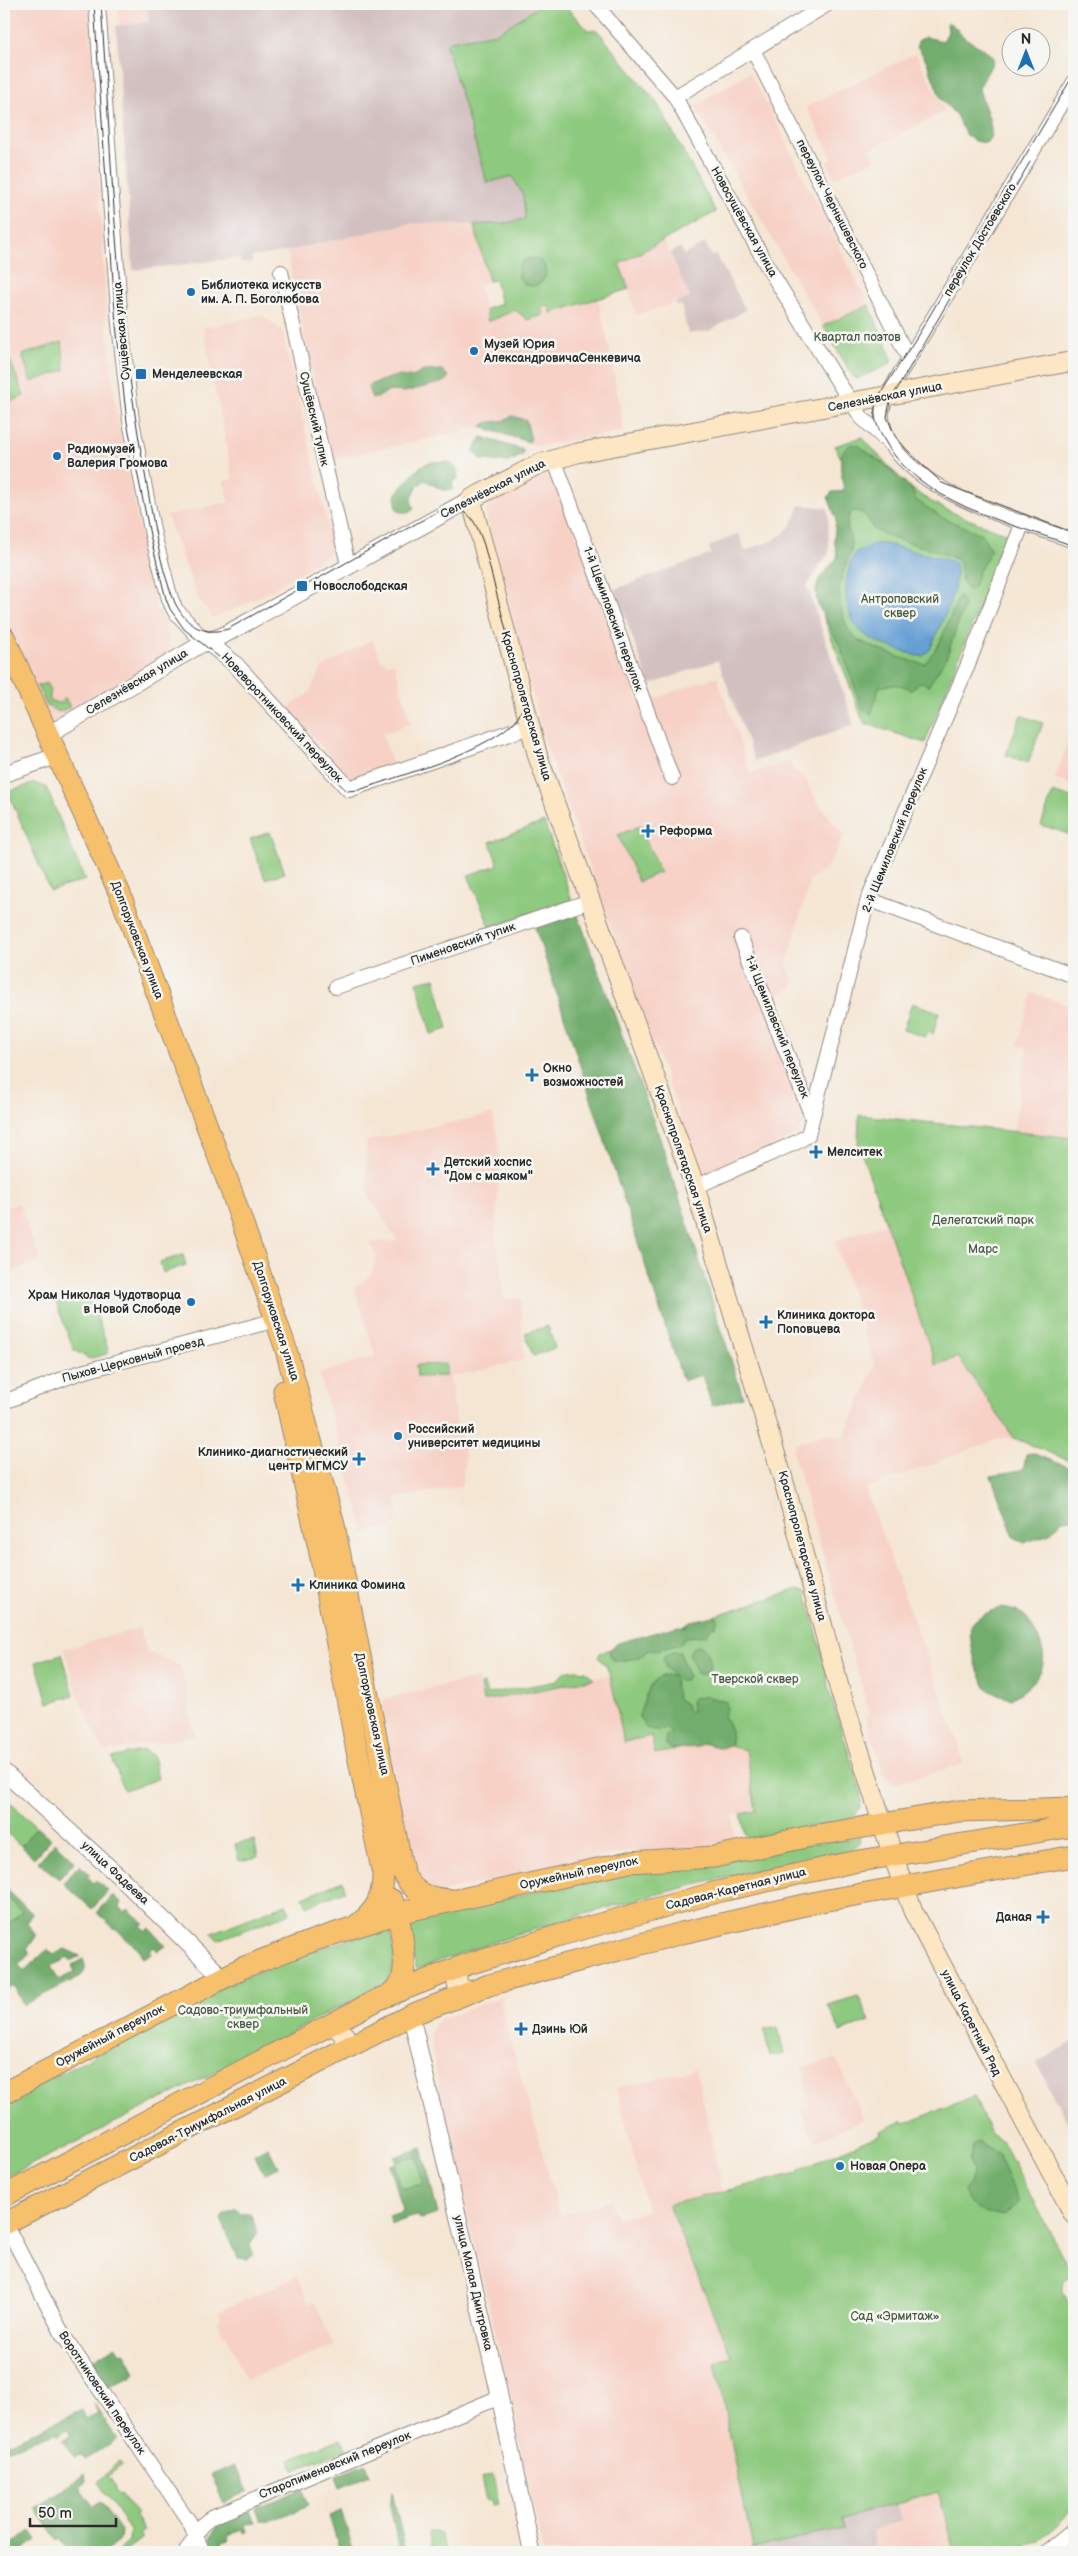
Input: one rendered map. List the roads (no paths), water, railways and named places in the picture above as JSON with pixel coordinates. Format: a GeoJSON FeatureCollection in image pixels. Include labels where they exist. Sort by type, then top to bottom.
{"type":"FeatureCollection","features":[{"type":"Feature","properties":{"kind":"main road","name":"Селезнёвская улица"},"geometry":{"type":"LineString","coordinates":[[471,499],[520,473],[554,459],[886,398],[1074,361]]}},
{"type":"Feature","properties":{"kind":"main road","name":"Краснопролетарская улица"},"geometry":{"type":"LineString","coordinates":[[471,499],[529,726],[590,902],[695,1188],[786,1489],[839,1687],[882,1824]]}},
{"type":"Feature","properties":{"kind":"main road","name":"Долгоруковская улица"},"geometry":{"type":"LineString","coordinates":[[4,637],[120,894],[232,1190],[285,1346],[324,1527],[378,1741],[393,1873],[383,1887],[378,1905],[357,1925]]}},
{"type":"Feature","properties":{"kind":"main road","name":"Долгоруковская улица"},"geometry":{"type":"LineString","coordinates":[[4,665],[102,884],[151,1006],[214,1176],[265,1323],[294,1431],[324,1527],[356,1746],[393,1873],[419,1894],[453,1900]]}},
{"type":"Feature","properties":{"kind":"main road"},"geometry":{"type":"LineString","coordinates":[[882,1824],[966,1810],[1074,1808]]}},
{"type":"Feature","properties":{"kind":"main road","name":"улица Каретный Ряд"},"geometry":{"type":"LineString","coordinates":[[882,1824],[912,1911],[1074,2215]]}},
{"type":"Feature","properties":{"kind":"main road","name":"Оружейный переулок"},"geometry":{"type":"LineString","coordinates":[[453,1900],[629,1862],[714,1857],[882,1824]]}},
{"type":"Feature","properties":{"kind":"main road","name":"Садовая-Каретная улица"},"geometry":{"type":"LineString","coordinates":[[407,1987],[465,1965],[560,1935],[721,1891],[814,1870],[1074,1826]]}},
{"type":"Feature","properties":{"kind":"main road"},"geometry":{"type":"LineString","coordinates":[[411,2015],[473,1991],[531,1972],[715,1925],[822,1900],[1068,1859]]}},
{"type":"Feature","properties":{"kind":"main road"},"geometry":{"type":"LineString","coordinates":[[388,1996],[399,1985],[404,1963],[393,1873]]}},
{"type":"Feature","properties":{"kind":"main road"},"geometry":{"type":"LineString","coordinates":[[357,1925],[453,1900]]}},
{"type":"Feature","properties":{"kind":"main road","name":"Оружейный переулок"},"geometry":{"type":"LineString","coordinates":[[4,2093],[223,1978],[297,1947],[357,1925]]}},
{"type":"Feature","properties":{"kind":"main road"},"geometry":{"type":"LineString","coordinates":[[465,1965],[457,1970],[455,1980],[464,1990],[473,1991]]}},
{"type":"Feature","properties":{"kind":"main road"},"geometry":{"type":"LineString","coordinates":[[4,2196],[326,2027],[407,1987]]}},
{"type":"Feature","properties":{"kind":"main road","name":"Садовая-Триумфальная улица"},"geometry":{"type":"LineString","coordinates":[[5,2228],[42,2205],[411,2015]]}},
{"type":"Feature","properties":{"kind":"main road"},"geometry":{"type":"LineString","coordinates":[[326,2027],[335,2026],[345,2036],[345,2046],[338,2053]]}},
{"type":"Feature","properties":{"kind":"street","name":"Сущёвская улица"},"geometry":{"type":"LineString","coordinates":[[97,4],[120,324],[131,421],[153,536],[170,599],[181,617],[205,642]]}},
{"type":"Feature","properties":{"kind":"street","name":"Новосущёвская улица"},"geometry":{"type":"LineString","coordinates":[[595,4],[675,97],[766,264],[862,418],[889,443],[901,458],[931,482],[969,502],[1074,541]]}},
{"type":"Feature","properties":{"kind":"street"},"geometry":{"type":"LineString","coordinates":[[675,97],[828,4]]}},
{"type":"Feature","properties":{"kind":"street","name":"переулок Чернышевского"},"geometry":{"type":"LineString","coordinates":[[753,50],[909,359]]}},
{"type":"Feature","properties":{"kind":"street","name":"переулок Достоевского"},"geometry":{"type":"LineString","coordinates":[[886,398],[1074,82]]}},
{"type":"Feature","properties":{"kind":"street","name":"Сущёвский тупик"},"geometry":{"type":"LineString","coordinates":[[281,272],[348,565]]}},
{"type":"Feature","properties":{"kind":"street"},"geometry":{"type":"LineString","coordinates":[[886,398],[882,418],[889,443]]}},
{"type":"Feature","properties":{"kind":"street","name":"1-й Щемиловский переулок"},"geometry":{"type":"LineString","coordinates":[[554,459],[672,778]]}},
{"type":"Feature","properties":{"kind":"street","name":"Селезнёвская улица"},"geometry":{"type":"LineString","coordinates":[[49,734],[205,642],[224,634],[471,499]]}},
{"type":"Feature","properties":{"kind":"street","name":"2-й Щемиловский переулок"},"geometry":{"type":"LineString","coordinates":[[695,1188],[804,1139],[809,1133],[874,901],[1023,522]]}},
{"type":"Feature","properties":{"kind":"street","name":"Нововоротниковский переулок"},"geometry":{"type":"LineString","coordinates":[[205,642],[234,664],[348,789],[529,726]]}},
{"type":"Feature","properties":{"kind":"street"},"geometry":{"type":"LineString","coordinates":[[4,774],[48,760]]}},
{"type":"Feature","properties":{"kind":"street"},"geometry":{"type":"LineString","coordinates":[[874,901],[1074,976]]}},
{"type":"Feature","properties":{"kind":"street","name":"Пименовский тупик"},"geometry":{"type":"LineString","coordinates":[[336,987],[590,902]]}},
{"type":"Feature","properties":{"kind":"street","name":"1-й Щемиловский переулок"},"geometry":{"type":"LineString","coordinates":[[741,938],[812,1117]]}},
{"type":"Feature","properties":{"kind":"street","name":"Пыхов-Церковный проезд"},"geometry":{"type":"LineString","coordinates":[[4,1402],[86,1371],[265,1323]]}},
{"type":"Feature","properties":{"kind":"street"},"geometry":{"type":"LineString","coordinates":[[356,1746],[361,1752],[369,1754],[376,1749],[378,1741]]}},
{"type":"Feature","properties":{"kind":"street","name":"улица Фадеева"},"geometry":{"type":"LineString","coordinates":[[4,1772],[122,1878],[223,1978]]}},
{"type":"Feature","properties":{"kind":"street"},"geometry":{"type":"LineString","coordinates":[[404,1963],[411,2015]]}},
{"type":"Feature","properties":{"kind":"street","name":"улица Малая Дмитровка"},"geometry":{"type":"LineString","coordinates":[[411,2015],[500,2397],[532,2552]]}},
{"type":"Feature","properties":{"kind":"street","name":"Воротниковский переулок"},"geometry":{"type":"LineString","coordinates":[[5,2228],[63,2335],[186,2516],[203,2552]]}},
{"type":"Feature","properties":{"kind":"street","name":"Старопименовский переулок"},"geometry":{"type":"LineString","coordinates":[[186,2552],[203,2524],[212,2517],[500,2397]]}},
{"type":"Feature","properties":{"kind":"street"},"geometry":{"type":"LineString","coordinates":[[1047,2552],[1074,2530]]}},
{"type":"Feature","properties":{"kind":"water"},"geometry":{"type":"Polygon","coordinates":[[[873,544],[886,544],[951,561],[956,565],[954,587],[948,609],[930,650],[923,656],[917,656],[868,637],[853,620],[848,608],[846,593],[849,566],[856,552],[873,544]]]}},
{"type":"Feature","properties":{"kind":"tram line"},"geometry":{"type":"LineString","coordinates":[[94,4],[116,325],[127,422],[150,535],[170,609],[184,629],[235,670],[328,773],[347,791],[359,790],[439,763],[479,745],[497,735],[514,722],[523,707],[524,700],[484,545],[473,520],[462,511],[455,509],[435,513],[228,629],[219,631],[203,630],[190,623],[175,603],[164,572],[157,540],[135,416],[127,358],[116,240],[101,4]]}},
{"type":"Feature","properties":{"kind":"tram line"},"geometry":{"type":"LineString","coordinates":[[1074,74],[918,335],[877,399],[875,414],[876,423],[882,436],[897,459],[917,478],[940,494],[994,518],[1074,546]]}},
{"type":"Feature","properties":{"kind":"tram line"},"geometry":{"type":"LineString","coordinates":[[1030,162],[890,401],[887,417],[895,436],[942,483],[1074,533]]}},
{"type":"Feature","properties":{"kind":"place","name":"Библиотека искусств им. А. П. Боголюбова"},"geometry":{"type":"Point","coordinates":[191,292]}},
{"type":"Feature","properties":{"kind":"place","name":"Музей Юрия АлександровичаСенкевича"},"geometry":{"type":"Point","coordinates":[474,351]}},
{"type":"Feature","properties":{"kind":"place","name":"Менделеевская"},"geometry":{"type":"Point","coordinates":[141,374]}},
{"type":"Feature","properties":{"kind":"place","name":"Радиомузей Валерия Громова"},"geometry":{"type":"Point","coordinates":[57,456]}},
{"type":"Feature","properties":{"kind":"place","name":"Новослободская"},"geometry":{"type":"Point","coordinates":[302,586]}},
{"type":"Feature","properties":{"kind":"place","name":"Реформа"},"geometry":{"type":"Point","coordinates":[648,831]}},
{"type":"Feature","properties":{"kind":"place","name":"Окно возможностей"},"geometry":{"type":"Point","coordinates":[532,1075]}},
{"type":"Feature","properties":{"kind":"place","name":"Мелситек"},"geometry":{"type":"Point","coordinates":[816,1152]}},
{"type":"Feature","properties":{"kind":"place","name":"Детский хоспис \"Дом с маяком\""},"geometry":{"type":"Point","coordinates":[433,1169]}},
{"type":"Feature","properties":{"kind":"place","name":"Храм Николая Чудотворца в Новой Слободе"},"geometry":{"type":"Point","coordinates":[191,1302]}},
{"type":"Feature","properties":{"kind":"place","name":"Клиника доктора Поповцева"},"geometry":{"type":"Point","coordinates":[766,1322]}},
{"type":"Feature","properties":{"kind":"place","name":"Российский университет медицины"},"geometry":{"type":"Point","coordinates":[398,1436]}},
{"type":"Feature","properties":{"kind":"place","name":"Клинико-диагностический центр МГМСУ"},"geometry":{"type":"Point","coordinates":[359,1459]}},
{"type":"Feature","properties":{"kind":"place","name":"Клиника Фомина"},"geometry":{"type":"Point","coordinates":[298,1585]}},
{"type":"Feature","properties":{"kind":"place","name":"Даная"},"geometry":{"type":"Point","coordinates":[1043,1917]}},
{"type":"Feature","properties":{"kind":"place","name":"Дзинь Юй"},"geometry":{"type":"Point","coordinates":[521,2029]}},
{"type":"Feature","properties":{"kind":"place","name":"Новая Опера"},"geometry":{"type":"Point","coordinates":[840,2166]}},
{"type":"Feature","properties":{"kind":"park label","name":"Квартал поэтов"},"geometry":{"type":"Point","coordinates":[857,337]}},
{"type":"Feature","properties":{"kind":"park label","name":"Антроповский сквер"},"geometry":{"type":"Point","coordinates":[900,606]}},
{"type":"Feature","properties":{"kind":"park label","name":"Делегатский парк"},"geometry":{"type":"Point","coordinates":[983,1220]}},
{"type":"Feature","properties":{"kind":"park label","name":"Марс"},"geometry":{"type":"Point","coordinates":[983,1249]}},
{"type":"Feature","properties":{"kind":"park label","name":"Тверской сквер"},"geometry":{"type":"Point","coordinates":[755,1679]}},
{"type":"Feature","properties":{"kind":"park label","name":"Садово-триумфальный сквер"},"geometry":{"type":"Point","coordinates":[243,2017]}},
{"type":"Feature","properties":{"kind":"park label","name":"Сад «Эрмитаж»"},"geometry":{"type":"Point","coordinates":[895,2316]}}]}
